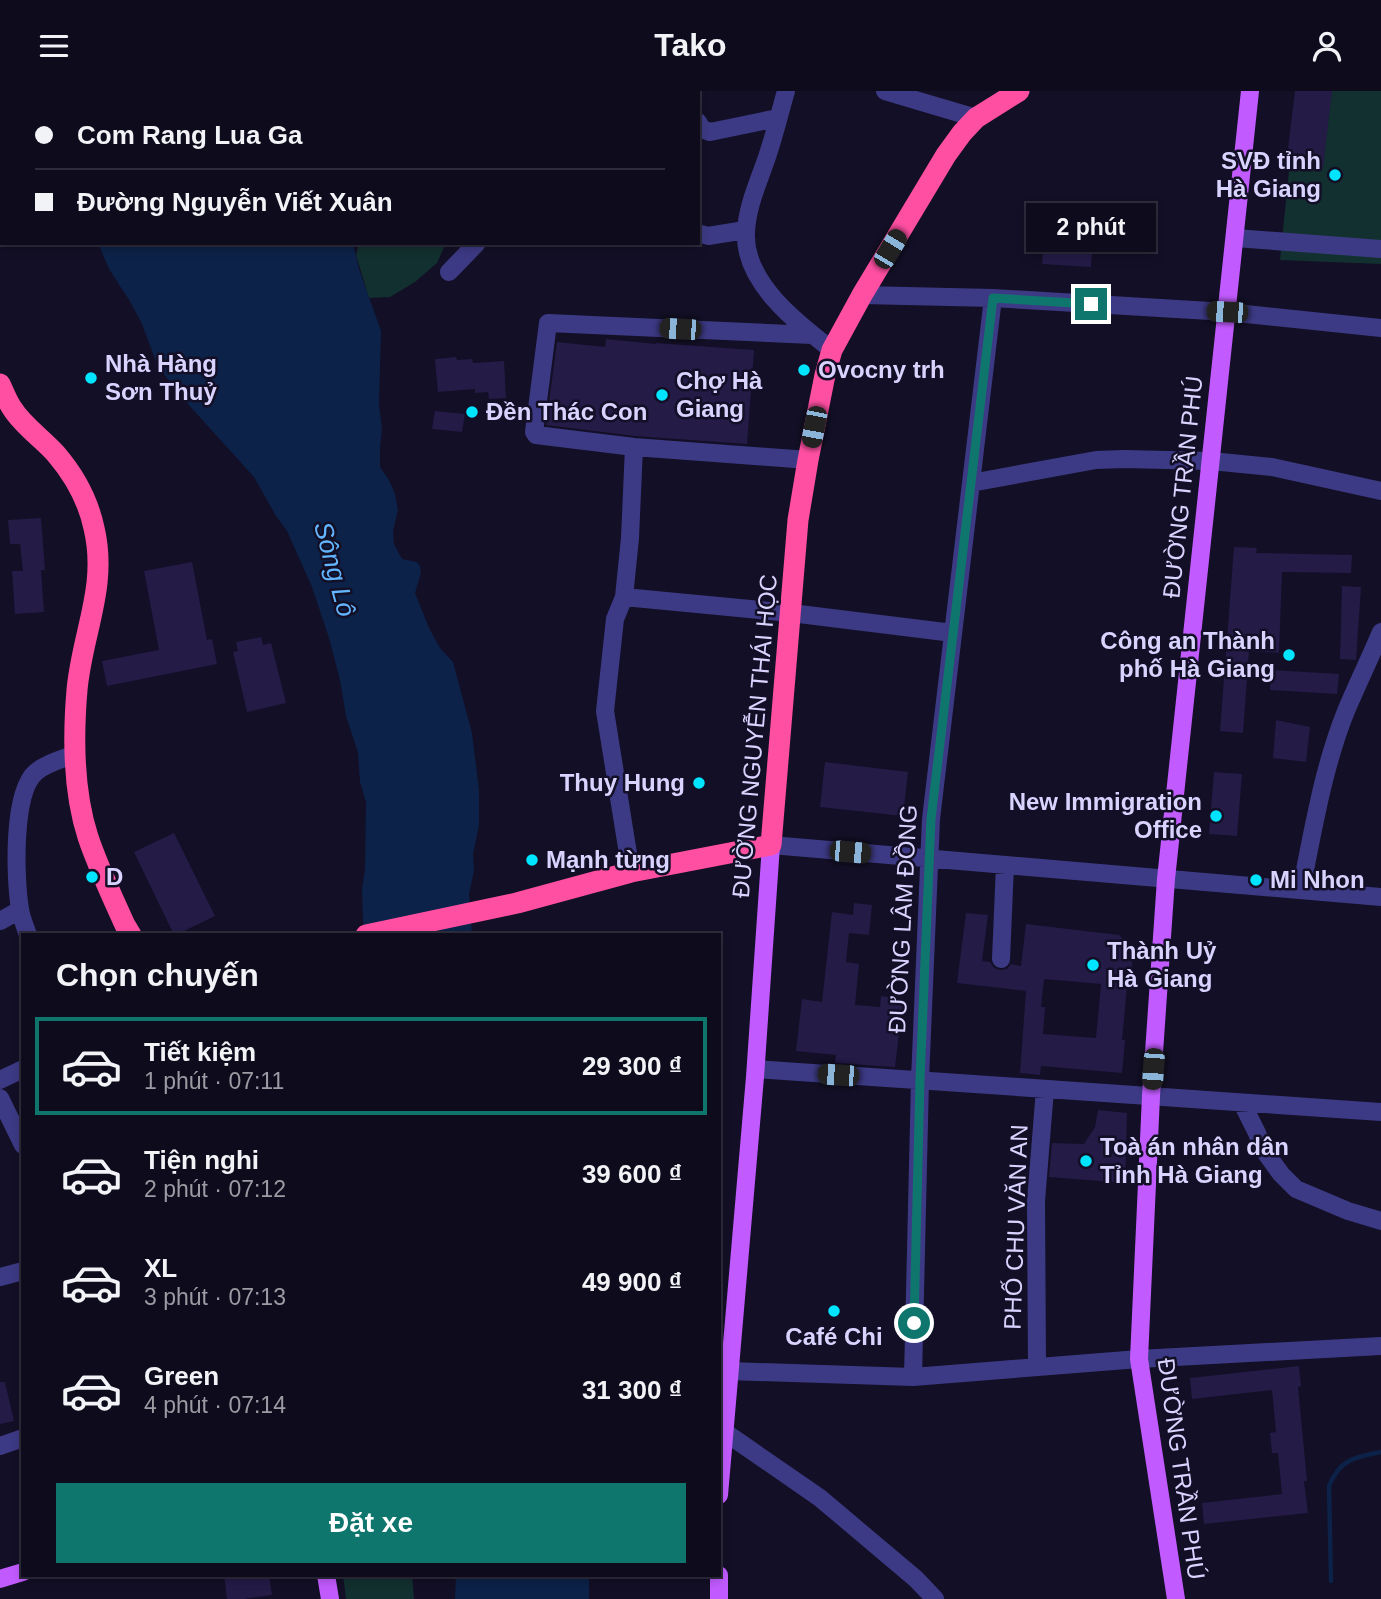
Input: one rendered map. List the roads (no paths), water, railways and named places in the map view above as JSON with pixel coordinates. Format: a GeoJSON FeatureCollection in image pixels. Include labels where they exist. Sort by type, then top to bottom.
{"type":"FeatureCollection","features":[{"type":"Feature","properties":{"kind":"highway","name":"ĐƯỜNG NGUYỄN THÁI HỌC"},"geometry":{"type":"LineString","coordinates":[[771,845],[798,520],[825,375],[832,351],[862,295],[946,155],[976,118],[1019,91]]}},
{"type":"Feature","properties":{"kind":"highway"},"geometry":{"type":"LineString","coordinates":[[0,384],[12,409],[69,471],[81,491],[94,527],[99,566],[97,593],[77,688],[75,754],[81,809],[88,837],[130,933]]}},
{"type":"Feature","properties":{"kind":"highway"},"geometry":{"type":"LineString","coordinates":[[375,933],[517,903],[631,872],[771,845]]}},
{"type":"Feature","properties":{"kind":"main road","name":"ĐƯỜNG TRẦN PHÚ"},"geometry":{"type":"LineString","coordinates":[[1176,1599],[1139,1359],[1151,1096],[1166,879],[1250,91]]}},
{"type":"Feature","properties":{"kind":"main road","name":"ĐƯỜNG NGUYỄN THÁI HỌC"},"geometry":{"type":"LineString","coordinates":[[721,1477],[726,1433],[724,1372],[755,1069],[771,845]]}},
{"type":"Feature","properties":{"kind":"main road"},"geometry":{"type":"LineString","coordinates":[[0,1579],[21,1573]]}},
{"type":"Feature","properties":{"kind":"main road"},"geometry":{"type":"LineString","coordinates":[[327,1577],[330,1599]]}},
{"type":"Feature","properties":{"kind":"main road"},"geometry":{"type":"LineString","coordinates":[[719,1577],[719,1599]]}},
{"type":"Feature","properties":{"kind":"street"},"geometry":{"type":"LineString","coordinates":[[786,91],[749,209],[747,247],[756,274],[774,299],[832,351]]}},
{"type":"Feature","properties":{"kind":"street"},"geometry":{"type":"LineString","coordinates":[[885,91],[976,118]]}},
{"type":"Feature","properties":{"kind":"street"},"geometry":{"type":"LineString","coordinates":[[700,125],[705,131],[710,132],[778,118]]}},
{"type":"Feature","properties":{"kind":"street"},"geometry":{"type":"LineString","coordinates":[[700,234],[708,236],[746,230]]}},
{"type":"Feature","properties":{"kind":"street"},"geometry":{"type":"LineString","coordinates":[[1235,238],[1381,249]]}},
{"type":"Feature","properties":{"kind":"street"},"geometry":{"type":"LineString","coordinates":[[449,272],[475,245]]}},
{"type":"Feature","properties":{"kind":"street"},"geometry":{"type":"LineString","coordinates":[[862,295],[993,298],[1227,312],[1381,328]]}},
{"type":"Feature","properties":{"kind":"street","name":"ĐƯỜNG LÂM ĐỒNG"},"geometry":{"type":"LineString","coordinates":[[913,1377],[920,1080],[931,819],[993,298]]}},
{"type":"Feature","properties":{"kind":"street"},"geometry":{"type":"LineString","coordinates":[[808,460],[634,447],[534,433],[547,323],[812,335]]}},
{"type":"Feature","properties":{"kind":"street"},"geometry":{"type":"LineString","coordinates":[[631,872],[605,711],[615,619],[624,597],[634,447]]}},
{"type":"Feature","properties":{"kind":"street"},"geometry":{"type":"LineString","coordinates":[[971,484],[1096,460],[1124,459],[1210,461],[1272,467],[1381,491]]}},
{"type":"Feature","properties":{"kind":"street"},"geometry":{"type":"LineString","coordinates":[[624,597],[791,613],[953,633]]}},
{"type":"Feature","properties":{"kind":"street"},"geometry":{"type":"LineString","coordinates":[[1301,890],[1329,761],[1346,712],[1381,632]]}},
{"type":"Feature","properties":{"kind":"street"},"geometry":{"type":"LineString","coordinates":[[27,933],[20,910],[17,878],[19,803],[27,782],[36,772],[75,754]]}},
{"type":"Feature","properties":{"kind":"street"},"geometry":{"type":"LineString","coordinates":[[771,845],[1381,897]]}},
{"type":"Feature","properties":{"kind":"street"},"geometry":{"type":"LineString","coordinates":[[1002,958],[1005,865]]}},
{"type":"Feature","properties":{"kind":"street"},"geometry":{"type":"LineString","coordinates":[[0,921],[20,910]]}},
{"type":"Feature","properties":{"kind":"street"},"geometry":{"type":"LineString","coordinates":[[755,1069],[1381,1112]]}},
{"type":"Feature","properties":{"kind":"street"},"geometry":{"type":"LineString","coordinates":[[0,1080],[21,1070]]}},
{"type":"Feature","properties":{"kind":"street","name":"PHỐ CHU VĂN AN"},"geometry":{"type":"LineString","coordinates":[[1037,1367],[1037,1201],[1045,1089]]}},
{"type":"Feature","properties":{"kind":"street"},"geometry":{"type":"LineString","coordinates":[[0,1098],[21,1141]]}},
{"type":"Feature","properties":{"kind":"street"},"geometry":{"type":"LineString","coordinates":[[1242,1103],[1263,1149],[1296,1189],[1348,1211],[1381,1221]]}},
{"type":"Feature","properties":{"kind":"street"},"geometry":{"type":"LineString","coordinates":[[0,1277],[21,1272]]}},
{"type":"Feature","properties":{"kind":"street"},"geometry":{"type":"LineString","coordinates":[[724,1372],[913,1377],[1139,1359],[1381,1346]]}},
{"type":"Feature","properties":{"kind":"street"},"geometry":{"type":"LineString","coordinates":[[726,1433],[820,1498],[916,1579],[935,1599]]}},
{"type":"Feature","properties":{"kind":"street"},"geometry":{"type":"LineString","coordinates":[[0,1446],[21,1439]]}},
{"type":"Feature","properties":{"kind":"water","name":"Sông Lô"},"geometry":{"type":"Polygon","coordinates":[[[99,245],[353,245],[381,331],[380,467],[395,494],[398,510],[393,531],[394,544],[402,559],[417,562],[420,566],[421,573],[415,593],[440,648],[453,662],[472,733],[479,790],[479,825],[469,894],[472,933],[365,933],[362,890],[366,802],[360,782],[358,753],[346,716],[340,680],[312,587],[287,531],[254,477],[158,367],[142,324],[109,269],[99,245]]]}},
{"type":"Feature","properties":{"kind":"water"},"geometry":{"type":"Polygon","coordinates":[[[456,1577],[589,1577],[589,1599],[455,1599],[456,1577]]]}},
{"type":"Feature","properties":{"kind":"waterway"},"geometry":{"type":"LineString","coordinates":[[1331,1581],[1329,1486],[1338,1470],[1349,1461],[1381,1452]]}},
{"type":"Feature","properties":{"kind":"place","name":"SVĐ tỉnh Hà Giang"},"geometry":{"type":"Point","coordinates":[1335,175]}},
{"type":"Feature","properties":{"kind":"place","name":"Ovocny trh"},"geometry":{"type":"Point","coordinates":[804,370]}},
{"type":"Feature","properties":{"kind":"place","name":"Nhà Hàng Sơn Thuỷ"},"geometry":{"type":"Point","coordinates":[91,378]}},
{"type":"Feature","properties":{"kind":"place","name":"Chợ Hà Giang"},"geometry":{"type":"Point","coordinates":[662,395]}},
{"type":"Feature","properties":{"kind":"place","name":"Đền Thác Con"},"geometry":{"type":"Point","coordinates":[472,412]}},
{"type":"Feature","properties":{"kind":"place","name":"Công an Thành phố Hà Giang"},"geometry":{"type":"Point","coordinates":[1289,655]}},
{"type":"Feature","properties":{"kind":"place","name":"Thuy Hung"},"geometry":{"type":"Point","coordinates":[699,783]}},
{"type":"Feature","properties":{"kind":"place","name":"New Immigration Office"},"geometry":{"type":"Point","coordinates":[1216,816]}},
{"type":"Feature","properties":{"kind":"place","name":"Mạnh từng"},"geometry":{"type":"Point","coordinates":[532,860]}},
{"type":"Feature","properties":{"kind":"place","name":"D"},"geometry":{"type":"Point","coordinates":[92,877]}},
{"type":"Feature","properties":{"kind":"place","name":"Mi Nhon"},"geometry":{"type":"Point","coordinates":[1256,880]}},
{"type":"Feature","properties":{"kind":"place","name":"Thành Uỷ Hà Giang"},"geometry":{"type":"Point","coordinates":[1093,965]}},
{"type":"Feature","properties":{"kind":"place","name":"Toà án nhân dân Tỉnh Hà Giang"},"geometry":{"type":"Point","coordinates":[1086,1161]}},
{"type":"Feature","properties":{"kind":"place","name":"Café Chi"},"geometry":{"type":"Point","coordinates":[834,1311]}}]}
